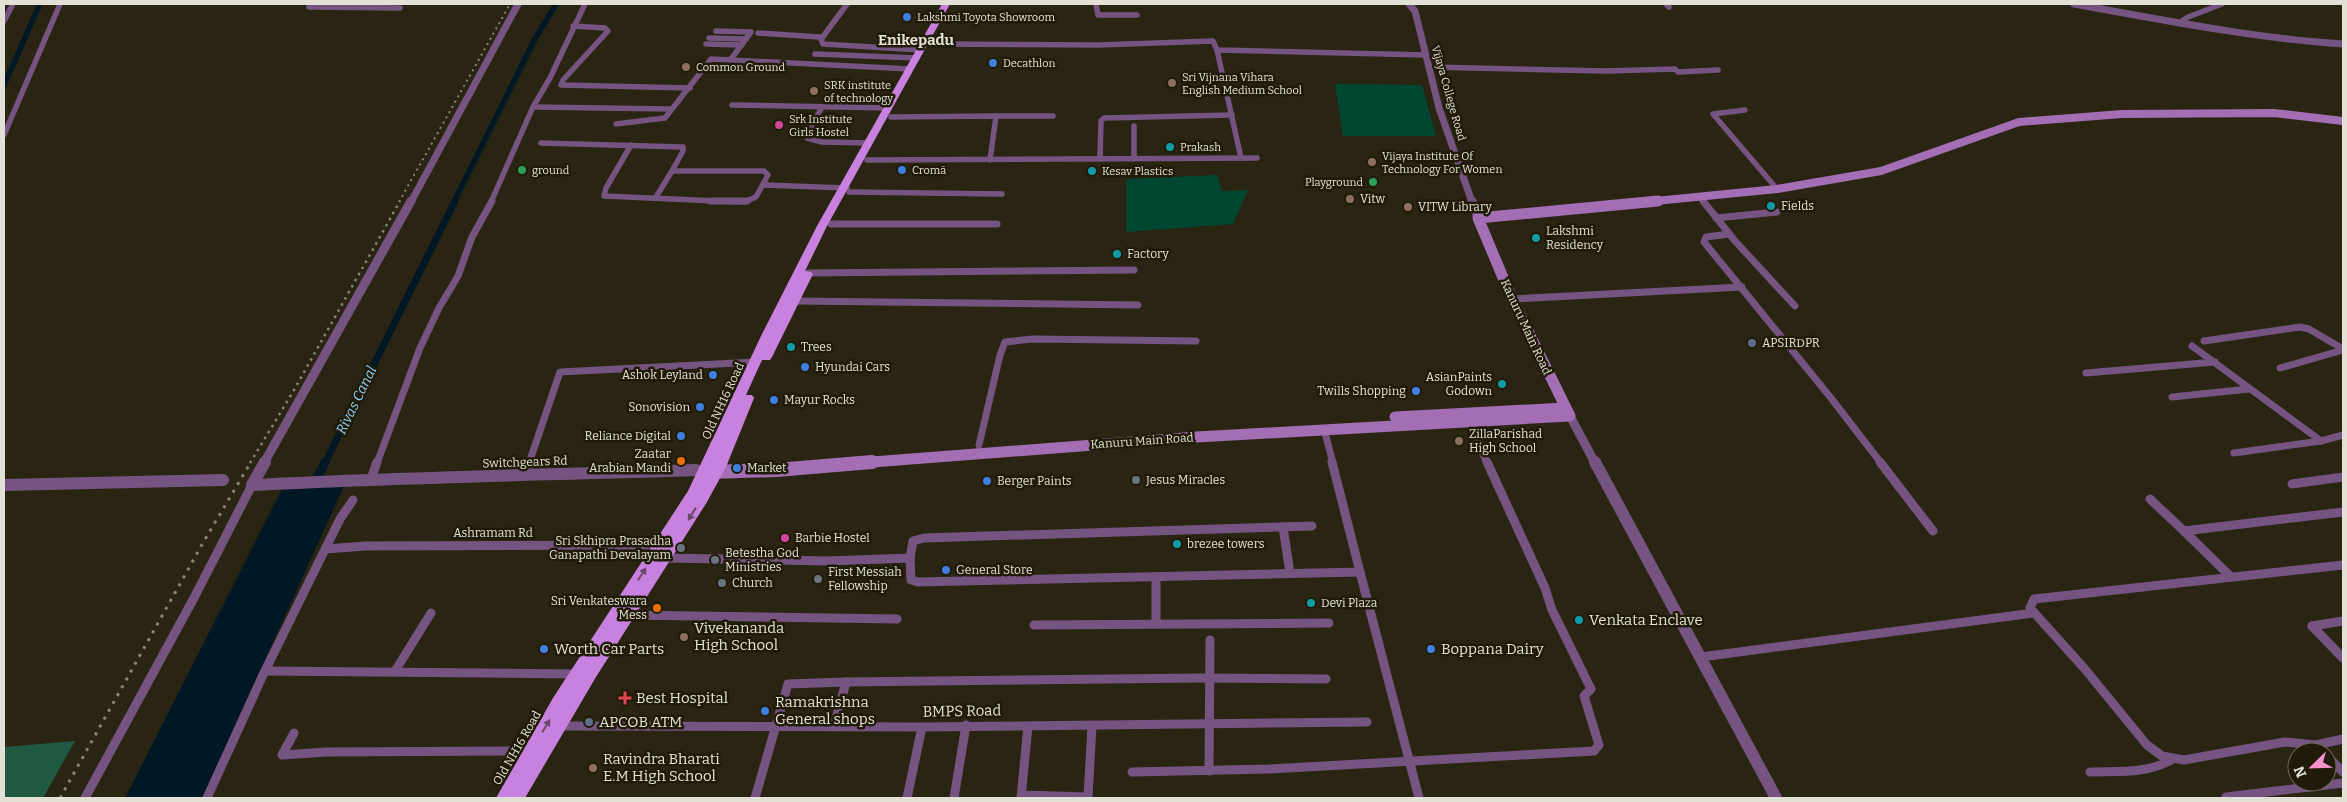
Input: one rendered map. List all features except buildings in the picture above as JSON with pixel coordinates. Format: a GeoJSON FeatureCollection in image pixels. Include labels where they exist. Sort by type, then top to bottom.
{"type":"FeatureCollection","features":[{"type":"Feature","properties":{"kind":"main road","name":"Old NH16 Road"},"geometry":{"type":"LineString","coordinates":[[504,798],[577,674],[709,470],[795,300],[869,143],[890,112],[946,4]]}},
{"type":"Feature","properties":{"kind":"main road","name":"Old NH16 Road"},"geometry":{"type":"LineString","coordinates":[[516,798],[627,615],[700,502],[709,470],[756,362],[848,190],[867,160],[910,69],[953,4]]}},
{"type":"Feature","properties":{"kind":"main road"},"geometry":{"type":"LineString","coordinates":[[1478,218],[1777,189],[1881,171],[2018,122],[2122,114],[2274,113],[2313,116],[2343,121]]}},
{"type":"Feature","properties":{"kind":"main road","name":"Kanuru Main Road"},"geometry":{"type":"LineString","coordinates":[[1478,218],[1512,299],[1567,412]]}},
{"type":"Feature","properties":{"kind":"main road","name":"Kanuru Main Road"},"geometry":{"type":"LineString","coordinates":[[709,470],[1406,420],[1567,412]]}},
{"type":"Feature","properties":{"kind":"main road","name":"Kanuru Main Road"},"geometry":{"type":"LineString","coordinates":[[709,470],[979,445],[1324,429],[1406,420],[1468,421],[1567,412]]}},
{"type":"Feature","properties":{"kind":"street"},"geometry":{"type":"LineString","coordinates":[[4,21],[14,4]]}},
{"type":"Feature","properties":{"kind":"street"},"geometry":{"type":"LineString","coordinates":[[4,135],[60,4]]}},
{"type":"Feature","properties":{"kind":"street"},"geometry":{"type":"LineString","coordinates":[[313,4],[309,7],[400,8]]}},
{"type":"Feature","properties":{"kind":"street"},"geometry":{"type":"LineString","coordinates":[[85,798],[204,580],[252,486],[382,255],[518,4]]}},
{"type":"Feature","properties":{"kind":"street"},"geometry":{"type":"LineString","coordinates":[[371,479],[420,348],[458,276],[472,237],[490,205],[533,107],[550,78],[585,4]]}},
{"type":"Feature","properties":{"kind":"street"},"geometry":{"type":"LineString","coordinates":[[847,4],[822,38],[820,42],[823,44],[923,50]]}},
{"type":"Feature","properties":{"kind":"street"},"geometry":{"type":"LineString","coordinates":[[1096,4],[1098,15],[1137,15]]}},
{"type":"Feature","properties":{"kind":"street","name":"Vijaya College Road"},"geometry":{"type":"LineString","coordinates":[[1409,4],[1415,11],[1439,108],[1478,218]]}},
{"type":"Feature","properties":{"kind":"street"},"geometry":{"type":"LineString","coordinates":[[2074,4],[2285,40],[2343,43]]}},
{"type":"Feature","properties":{"kind":"street"},"geometry":{"type":"LineString","coordinates":[[2179,23],[2188,17],[2222,4]]}},
{"type":"Feature","properties":{"kind":"street"},"geometry":{"type":"LineString","coordinates":[[573,26],[605,28],[608,31],[562,80],[561,85],[690,88]]}},
{"type":"Feature","properties":{"kind":"street"},"geometry":{"type":"LineString","coordinates":[[716,31],[751,32],[731,59]]}},
{"type":"Feature","properties":{"kind":"street"},"geometry":{"type":"LineString","coordinates":[[758,33],[822,38]]}},
{"type":"Feature","properties":{"kind":"street"},"geometry":{"type":"LineString","coordinates":[[709,38],[746,38]]}},
{"type":"Feature","properties":{"kind":"street"},"geometry":{"type":"LineString","coordinates":[[815,54],[1099,45],[1214,39],[1241,158]]}},
{"type":"Feature","properties":{"kind":"street"},"geometry":{"type":"LineString","coordinates":[[706,44],[742,45]]}},
{"type":"Feature","properties":{"kind":"street"},"geometry":{"type":"LineString","coordinates":[[1216,50],[1426,55]]}},
{"type":"Feature","properties":{"kind":"street"},"geometry":{"type":"LineString","coordinates":[[616,124],[666,118],[711,59],[910,69]]}},
{"type":"Feature","properties":{"kind":"street"},"geometry":{"type":"LineString","coordinates":[[1429,67],[1606,71],[1675,69],[1678,72],[1718,70]]}},
{"type":"Feature","properties":{"kind":"street"},"geometry":{"type":"LineString","coordinates":[[732,105],[822,107],[996,116],[1053,116]]}},
{"type":"Feature","properties":{"kind":"street"},"geometry":{"type":"LineString","coordinates":[[533,107],[672,110]]}},
{"type":"Feature","properties":{"kind":"street"},"geometry":{"type":"LineString","coordinates":[[822,107],[807,134],[807,138],[822,142],[869,143]]}},
{"type":"Feature","properties":{"kind":"street"},"geometry":{"type":"LineString","coordinates":[[1745,110],[1713,115],[1777,189]]}},
{"type":"Feature","properties":{"kind":"street"},"geometry":{"type":"LineString","coordinates":[[1100,159],[1101,120],[1104,118],[1232,115]]}},
{"type":"Feature","properties":{"kind":"street"},"geometry":{"type":"LineString","coordinates":[[990,160],[996,116]]}},
{"type":"Feature","properties":{"kind":"street"},"geometry":{"type":"LineString","coordinates":[[1134,126],[1134,158]]}},
{"type":"Feature","properties":{"kind":"street"},"geometry":{"type":"LineString","coordinates":[[541,144],[683,147],[672,171],[656,197]]}},
{"type":"Feature","properties":{"kind":"street"},"geometry":{"type":"LineString","coordinates":[[631,145],[606,188],[604,196],[744,202],[756,197],[768,175],[764,170],[672,171]]}},
{"type":"Feature","properties":{"kind":"street"},"geometry":{"type":"LineString","coordinates":[[867,160],[1257,158]]}},
{"type":"Feature","properties":{"kind":"street"},"geometry":{"type":"LineString","coordinates":[[764,185],[848,190],[1002,194]]}},
{"type":"Feature","properties":{"kind":"street"},"geometry":{"type":"LineString","coordinates":[[1699,196],[1729,234],[1795,306]]}},
{"type":"Feature","properties":{"kind":"street"},"geometry":{"type":"LineString","coordinates":[[1716,218],[1777,212]]}},
{"type":"Feature","properties":{"kind":"street"},"geometry":{"type":"LineString","coordinates":[[831,224],[996,224]]}},
{"type":"Feature","properties":{"kind":"street"},"geometry":{"type":"LineString","coordinates":[[1729,234],[1706,237],[1704,242],[1831,398],[1933,531]]}},
{"type":"Feature","properties":{"kind":"street"},"geometry":{"type":"LineString","coordinates":[[808,273],[1134,270]]}},
{"type":"Feature","properties":{"kind":"street"},"geometry":{"type":"LineString","coordinates":[[1512,299],[1742,287]]}},
{"type":"Feature","properties":{"kind":"street"},"geometry":{"type":"LineString","coordinates":[[795,300],[1138,306]]}},
{"type":"Feature","properties":{"kind":"street"},"geometry":{"type":"LineString","coordinates":[[2204,341],[2300,327],[2309,329],[2343,350]]}},
{"type":"Feature","properties":{"kind":"street"},"geometry":{"type":"LineString","coordinates":[[979,445],[1000,355],[1005,342],[1033,339],[1196,341]]}},
{"type":"Feature","properties":{"kind":"street"},"geometry":{"type":"LineString","coordinates":[[2192,346],[2322,441]]}},
{"type":"Feature","properties":{"kind":"street"},"geometry":{"type":"LineString","coordinates":[[2280,368],[2343,350]]}},
{"type":"Feature","properties":{"kind":"street"},"geometry":{"type":"LineString","coordinates":[[525,476],[560,372],[756,362]]}},
{"type":"Feature","properties":{"kind":"street"},"geometry":{"type":"LineString","coordinates":[[2086,373],[2215,362]]}},
{"type":"Feature","properties":{"kind":"street"},"geometry":{"type":"LineString","coordinates":[[2172,397],[2249,389]]}},
{"type":"Feature","properties":{"kind":"street"},"geometry":{"type":"LineString","coordinates":[[1567,412],[1776,798]]}},
{"type":"Feature","properties":{"kind":"street"},"geometry":{"type":"LineString","coordinates":[[1132,772],[1209,771],[1412,762],[1587,753],[1594,751],[1599,745],[1584,696],[1591,689],[1552,610],[1468,421]]}},
{"type":"Feature","properties":{"kind":"street"},"geometry":{"type":"LineString","coordinates":[[1324,429],[1360,572],[1412,762],[1419,798]]}},
{"type":"Feature","properties":{"kind":"street"},"geometry":{"type":"LineString","coordinates":[[2234,454],[2322,441],[2343,435]]}},
{"type":"Feature","properties":{"kind":"street","name":"Switchgears Rd"},"geometry":{"type":"LineString","coordinates":[[252,486],[371,479],[709,470]]}},
{"type":"Feature","properties":{"kind":"street"},"geometry":{"type":"LineString","coordinates":[[2292,484],[2343,477]]}},
{"type":"Feature","properties":{"kind":"street"},"geometry":{"type":"LineString","coordinates":[[4,484],[223,480]]}},
{"type":"Feature","properties":{"kind":"street"},"geometry":{"type":"LineString","coordinates":[[2150,499],[2231,577]]}},
{"type":"Feature","properties":{"kind":"street"},"geometry":{"type":"LineString","coordinates":[[207,798],[340,519],[353,500]]}},
{"type":"Feature","properties":{"kind":"street"},"geometry":{"type":"LineString","coordinates":[[2184,531],[2341,515]]}},
{"type":"Feature","properties":{"kind":"street"},"geometry":{"type":"LineString","coordinates":[[1312,526],[924,538],[914,541],[910,558],[909,577],[911,580],[918,582],[1360,572]]}},
{"type":"Feature","properties":{"kind":"street"},"geometry":{"type":"LineString","coordinates":[[1283,527],[1290,573]]}},
{"type":"Feature","properties":{"kind":"street","name":"Ashramam Rd"},"geometry":{"type":"LineString","coordinates":[[326,549],[374,546],[661,545]]}},
{"type":"Feature","properties":{"kind":"street"},"geometry":{"type":"LineString","coordinates":[[665,558],[827,562],[910,558]]}},
{"type":"Feature","properties":{"kind":"street"},"geometry":{"type":"LineString","coordinates":[[2287,742],[2184,760],[2171,760],[2162,756],[2147,745],[2084,668],[2030,608],[2034,599],[2343,565]]}},
{"type":"Feature","properties":{"kind":"street"},"geometry":{"type":"LineString","coordinates":[[1156,578],[1156,624]]}},
{"type":"Feature","properties":{"kind":"street"},"geometry":{"type":"LineString","coordinates":[[395,671],[431,612]]}},
{"type":"Feature","properties":{"kind":"street"},"geometry":{"type":"LineString","coordinates":[[1701,657],[2034,613]]}},
{"type":"Feature","properties":{"kind":"street"},"geometry":{"type":"LineString","coordinates":[[627,615],[897,619]]}},
{"type":"Feature","properties":{"kind":"street"},"geometry":{"type":"LineString","coordinates":[[2343,621],[2312,626],[2343,658]]}},
{"type":"Feature","properties":{"kind":"street"},"geometry":{"type":"LineString","coordinates":[[1034,625],[1329,623]]}},
{"type":"Feature","properties":{"kind":"street"},"geometry":{"type":"LineString","coordinates":[[1209,771],[1210,640]]}},
{"type":"Feature","properties":{"kind":"street"},"geometry":{"type":"LineString","coordinates":[[266,671],[577,674]]}},
{"type":"Feature","properties":{"kind":"street"},"geometry":{"type":"LineString","coordinates":[[755,798],[790,682],[1210,678],[1326,679]]}},
{"type":"Feature","properties":{"kind":"street"},"geometry":{"type":"LineString","coordinates":[[834,726],[846,682]]}},
{"type":"Feature","properties":{"kind":"street","name":"BMPS Road"},"geometry":{"type":"LineString","coordinates":[[558,726],[922,727],[966,725],[1092,726],[1208,722],[1367,722]]}},
{"type":"Feature","properties":{"kind":"street"},"geometry":{"type":"LineString","coordinates":[[954,798],[966,725]]}},
{"type":"Feature","properties":{"kind":"street"},"geometry":{"type":"LineString","coordinates":[[1028,726],[1022,796],[1088,797],[1092,726]]}},
{"type":"Feature","properties":{"kind":"street"},"geometry":{"type":"LineString","coordinates":[[907,798],[922,727]]}},
{"type":"Feature","properties":{"kind":"street"},"geometry":{"type":"LineString","coordinates":[[294,733],[282,755],[328,752],[530,751]]}},
{"type":"Feature","properties":{"kind":"street"},"geometry":{"type":"LineString","coordinates":[[2090,772],[2145,768],[2166,764],[2171,760]]}},
{"type":"Feature","properties":{"kind":"street"},"geometry":{"type":"LineString","coordinates":[[2226,797],[2343,783]]}},
{"type":"Feature","properties":{"kind":"green space"},"geometry":{"type":"Polygon","coordinates":[[[1335,84],[1422,85],[1436,136],[1343,136],[1335,84]]]}},
{"type":"Feature","properties":{"kind":"green space"},"geometry":{"type":"Polygon","coordinates":[[[1217,175],[1222,191],[1248,190],[1233,224],[1126,232],[1126,179],[1217,175]]]}},
{"type":"Feature","properties":{"kind":"green space"},"geometry":{"type":"Polygon","coordinates":[[[75,741],[43,798],[4,798],[4,747],[75,741]]]}},
{"type":"Feature","properties":{"kind":"water"},"geometry":{"type":"Polygon","coordinates":[[[344,486],[202,798],[125,798],[282,489],[344,486]]]}},
{"type":"Feature","properties":{"kind":"waterway"},"geometry":{"type":"LineString","coordinates":[[4,85],[40,4]]}},
{"type":"Feature","properties":{"kind":"waterway","name":"Rivas Canal"},"geometry":{"type":"LineString","coordinates":[[454,202],[535,39],[556,4]]}},
{"type":"Feature","properties":{"kind":"waterway","name":"Rivas Canal"},"geometry":{"type":"LineString","coordinates":[[325,463],[455,201]]}},
{"type":"Feature","properties":{"kind":"waterway","name":"Rivas Canal"},"geometry":{"type":"LineString","coordinates":[[314,485],[325,462]]}},
{"type":"Feature","properties":{"kind":"railway"},"geometry":{"type":"LineString","coordinates":[[399,202],[510,4]]}},
{"type":"Feature","properties":{"kind":"railway"},"geometry":{"type":"LineString","coordinates":[[250,463],[294,390],[400,201]]}},
{"type":"Feature","properties":{"kind":"railway"},"geometry":{"type":"LineString","coordinates":[[60,798],[204,541],[251,462]]}},
{"type":"Feature","properties":{"kind":"place","name":"Lakshmi Toyota Showroom"},"geometry":{"type":"Point","coordinates":[907,17]}},
{"type":"Feature","properties":{"kind":"place","name":"Decathlon"},"geometry":{"type":"Point","coordinates":[993,63]}},
{"type":"Feature","properties":{"kind":"place","name":"Common Ground"},"geometry":{"type":"Point","coordinates":[686,67]}},
{"type":"Feature","properties":{"kind":"place","name":"Sri Vijnana Vihara English Medium School"},"geometry":{"type":"Point","coordinates":[1172,83]}},
{"type":"Feature","properties":{"kind":"place","name":"SRK institute of technology"},"geometry":{"type":"Point","coordinates":[814,91]}},
{"type":"Feature","properties":{"kind":"place","name":"Srk Institute Girls Hostel"},"geometry":{"type":"Point","coordinates":[779,125]}},
{"type":"Feature","properties":{"kind":"place","name":"Prakash"},"geometry":{"type":"Point","coordinates":[1170,147]}},
{"type":"Feature","properties":{"kind":"place","name":"Vijaya Institute Of Technology For Women"},"geometry":{"type":"Point","coordinates":[1372,162]}},
{"type":"Feature","properties":{"kind":"place","name":"ground"},"geometry":{"type":"Point","coordinates":[522,170]}},
{"type":"Feature","properties":{"kind":"place","name":"Cromā"},"geometry":{"type":"Point","coordinates":[902,170]}},
{"type":"Feature","properties":{"kind":"place","name":"Kesav Plastics"},"geometry":{"type":"Point","coordinates":[1092,171]}},
{"type":"Feature","properties":{"kind":"place","name":"Playground"},"geometry":{"type":"Point","coordinates":[1373,182]}},
{"type":"Feature","properties":{"kind":"place","name":"Vitw"},"geometry":{"type":"Point","coordinates":[1350,199]}},
{"type":"Feature","properties":{"kind":"place","name":"Fields"},"geometry":{"type":"Point","coordinates":[1771,206]}},
{"type":"Feature","properties":{"kind":"place","name":"VITW Library"},"geometry":{"type":"Point","coordinates":[1408,207]}},
{"type":"Feature","properties":{"kind":"place","name":"Lakshmi Residency"},"geometry":{"type":"Point","coordinates":[1536,238]}},
{"type":"Feature","properties":{"kind":"place","name":"Factory"},"geometry":{"type":"Point","coordinates":[1117,254]}},
{"type":"Feature","properties":{"kind":"place","name":"APSIRDPR"},"geometry":{"type":"Point","coordinates":[1752,343]}},
{"type":"Feature","properties":{"kind":"place","name":"Trees"},"geometry":{"type":"Point","coordinates":[791,347]}},
{"type":"Feature","properties":{"kind":"place","name":"Hyundai Cars"},"geometry":{"type":"Point","coordinates":[805,367]}},
{"type":"Feature","properties":{"kind":"place","name":"Ashok Leyland"},"geometry":{"type":"Point","coordinates":[713,375]}},
{"type":"Feature","properties":{"kind":"place","name":"AsianPaints Godown"},"geometry":{"type":"Point","coordinates":[1502,384]}},
{"type":"Feature","properties":{"kind":"place","name":"Twills Shopping"},"geometry":{"type":"Point","coordinates":[1416,391]}},
{"type":"Feature","properties":{"kind":"place","name":"Mayur Rocks"},"geometry":{"type":"Point","coordinates":[774,400]}},
{"type":"Feature","properties":{"kind":"place","name":"Sonovision"},"geometry":{"type":"Point","coordinates":[700,407]}},
{"type":"Feature","properties":{"kind":"place","name":"Reliance Digital"},"geometry":{"type":"Point","coordinates":[681,436]}},
{"type":"Feature","properties":{"kind":"place","name":"ZillaParishad High School"},"geometry":{"type":"Point","coordinates":[1459,441]}},
{"type":"Feature","properties":{"kind":"place","name":"Zaatar Arabian Mandi"},"geometry":{"type":"Point","coordinates":[681,461]}},
{"type":"Feature","properties":{"kind":"place","name":"Market"},"geometry":{"type":"Point","coordinates":[737,468]}},
{"type":"Feature","properties":{"kind":"place","name":"Jesus Miracles"},"geometry":{"type":"Point","coordinates":[1136,480]}},
{"type":"Feature","properties":{"kind":"place","name":"Berger Paints"},"geometry":{"type":"Point","coordinates":[987,481]}},
{"type":"Feature","properties":{"kind":"place","name":"Barbie Hostel"},"geometry":{"type":"Point","coordinates":[785,538]}},
{"type":"Feature","properties":{"kind":"place","name":"brezee towers"},"geometry":{"type":"Point","coordinates":[1177,544]}},
{"type":"Feature","properties":{"kind":"place","name":"Sri Skhipra Prasadha Ganapathi Devalayam"},"geometry":{"type":"Point","coordinates":[681,548]}},
{"type":"Feature","properties":{"kind":"place","name":"Betestha God Ministries"},"geometry":{"type":"Point","coordinates":[715,560]}},
{"type":"Feature","properties":{"kind":"place","name":"General Store"},"geometry":{"type":"Point","coordinates":[946,570]}},
{"type":"Feature","properties":{"kind":"place","name":"First Messiah Fellowship"},"geometry":{"type":"Point","coordinates":[818,579]}},
{"type":"Feature","properties":{"kind":"place","name":"Church"},"geometry":{"type":"Point","coordinates":[722,583]}},
{"type":"Feature","properties":{"kind":"place","name":"Devi Plaza"},"geometry":{"type":"Point","coordinates":[1311,603]}},
{"type":"Feature","properties":{"kind":"place","name":"Sri Venkateswara Mess"},"geometry":{"type":"Point","coordinates":[657,608]}},
{"type":"Feature","properties":{"kind":"place","name":"Venkata Enclave"},"geometry":{"type":"Point","coordinates":[1579,620]}},
{"type":"Feature","properties":{"kind":"place","name":"Vivekananda High School"},"geometry":{"type":"Point","coordinates":[684,637]}},
{"type":"Feature","properties":{"kind":"place","name":"Worth Car Parts"},"geometry":{"type":"Point","coordinates":[544,649]}},
{"type":"Feature","properties":{"kind":"place","name":"Boppana Dairy"},"geometry":{"type":"Point","coordinates":[1431,649]}},
{"type":"Feature","properties":{"kind":"place","name":"Best Hospital"},"geometry":{"type":"Point","coordinates":[625,698]}},
{"type":"Feature","properties":{"kind":"place","name":"Ramakrishna General shops"},"geometry":{"type":"Point","coordinates":[765,711]}},
{"type":"Feature","properties":{"kind":"place","name":"APCOB ATM"},"geometry":{"type":"Point","coordinates":[589,722]}},
{"type":"Feature","properties":{"kind":"place","name":"Ravindra Bharati E.M High School"},"geometry":{"type":"Point","coordinates":[593,768]}},
{"type":"Feature","properties":{"kind":"district","name":"Enikepadu"},"geometry":{"type":"Point","coordinates":[916,40]}}]}
